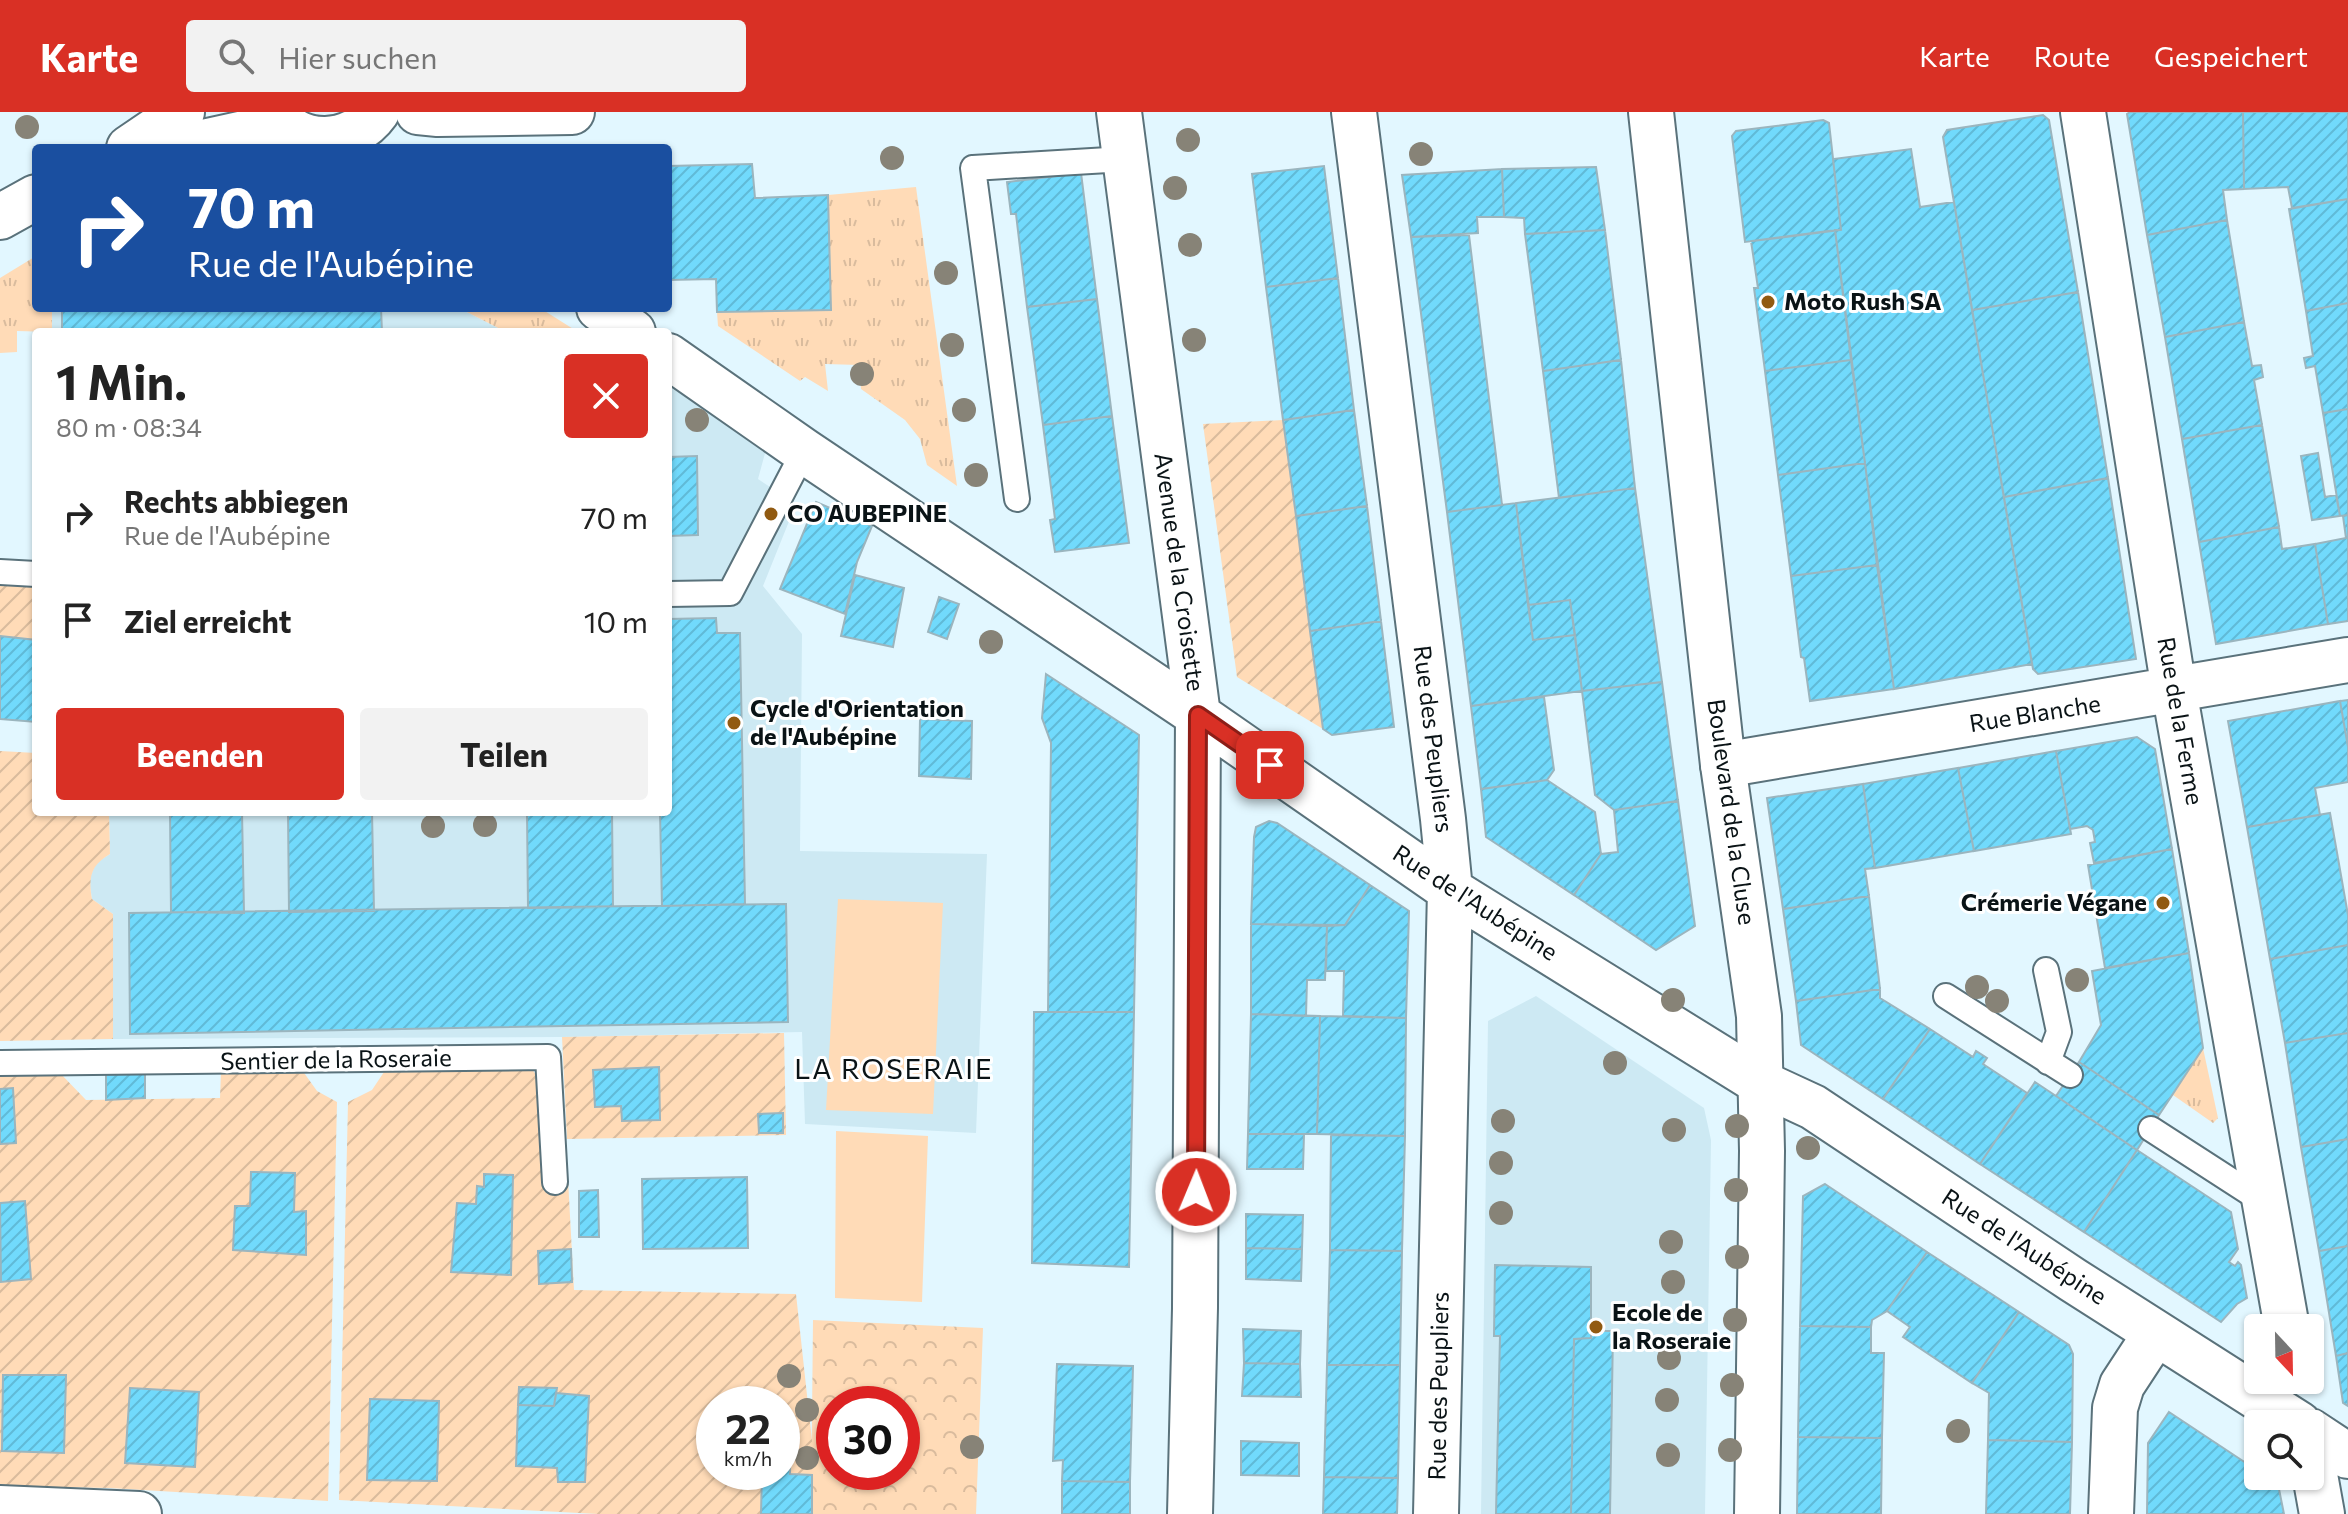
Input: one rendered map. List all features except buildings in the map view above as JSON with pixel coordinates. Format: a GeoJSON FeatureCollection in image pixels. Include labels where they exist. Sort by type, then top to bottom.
{"type":"FeatureCollection","features":[{"type":"Feature","properties":{"kind":"street"},"geometry":{"type":"LineString","coordinates":[[135,144],[182,112]]}},
{"type":"Feature","properties":{"kind":"street"},"geometry":{"type":"LineString","coordinates":[[194,144],[258,130],[304,132],[340,139],[356,132],[377,112]]}},
{"type":"Feature","properties":{"kind":"street"},"geometry":{"type":"LineString","coordinates":[[418,112],[572,112]]}},
{"type":"Feature","properties":{"kind":"street","name":"Avenue de la Croisette"},"geometry":{"type":"LineString","coordinates":[[1119,112],[1198,715],[1195,1295],[1190,1514]]}},
{"type":"Feature","properties":{"kind":"street","name":"Rue des Peupliers"},"geometry":{"type":"LineString","coordinates":[[1354,112],[1450,890],[1436,1514]]}},
{"type":"Feature","properties":{"kind":"street","name":"Boulevard de la Cluse"},"geometry":{"type":"LineString","coordinates":[[1651,112],[1723,765],[1759,1016],[1757,1514]]}},
{"type":"Feature","properties":{"kind":"street","name":"Rue de la Ferme"},"geometry":{"type":"LineString","coordinates":[[2083,112],[2174,690],[2284,1314]]}},
{"type":"Feature","properties":{"kind":"street"},"geometry":{"type":"LineString","coordinates":[[0,217],[32,199]]}},
{"type":"Feature","properties":{"kind":"street"},"geometry":{"type":"LineString","coordinates":[[605,312],[627,328]]}},
{"type":"Feature","properties":{"kind":"street","name":"Rue de l'Aubépine"},"geometry":{"type":"LineString","coordinates":[[672,359],[1198,715],[1450,890],[1761,1083],[1813,1107],[2277,1410]]}},
{"type":"Feature","properties":{"kind":"street","name":"Rue Blanche"},"geometry":{"type":"LineString","coordinates":[[1723,765],[2348,660]]}},
{"type":"Feature","properties":{"kind":"street"},"geometry":{"type":"LineString","coordinates":[[2111,1514],[2115,1408],[2122,1385],[2156,1333]]}},
{"type":"Feature","properties":{"kind":"street"},"geometry":{"type":"LineString","coordinates":[[2324,1440],[2348,1456]]}},
{"type":"Feature","properties":{"kind":"street"},"geometry":{"type":"LineString","coordinates":[[2318,1490],[2322,1514]]}},
{"type":"Feature","properties":{"kind":"street"},"geometry":{"type":"LineString","coordinates":[[0,1508],[139,1514]]}},
{"type":"Feature","properties":{"kind":"lane"},"geometry":{"type":"LineString","coordinates":[[1017,499],[973,168],[1125,159]]}},
{"type":"Feature","properties":{"kind":"lane"},"geometry":{"type":"LineString","coordinates":[[672,594],[730,593],[804,451]]}},
{"type":"Feature","properties":{"kind":"lane"},"geometry":{"type":"LineString","coordinates":[[0,572],[32,574]]}},
{"type":"Feature","properties":{"kind":"lane"},"geometry":{"type":"LineString","coordinates":[[2046,970],[2059,1032],[2048,1062]]}},
{"type":"Feature","properties":{"kind":"lane"},"geometry":{"type":"LineString","coordinates":[[1946,996],[2070,1075]]}},
{"type":"Feature","properties":{"kind":"lane","name":"Sentier de la Roseraie"},"geometry":{"type":"LineString","coordinates":[[0,1063],[548,1057],[555,1182]]}},
{"type":"Feature","properties":{"kind":"lane"},"geometry":{"type":"LineString","coordinates":[[2151,1129],[2264,1202]]}},
{"type":"Feature","properties":{"kind":"shaded area"},"geometry":{"type":"Polygon","coordinates":[[[52,312],[467,312],[498,328],[52,328],[52,312]]]}},
{"type":"Feature","properties":{"kind":"shaded area","name":"Cycle d'Orientation de l'Aubépine"},"geometry":{"type":"Polygon","coordinates":[[[672,388],[767,446],[758,479],[796,504],[763,586],[802,634],[800,851],[987,854],[976,1133],[805,1124],[802,1032],[562,1037],[113,1039],[113,914],[92,899],[89,880],[96,863],[110,854],[109,816],[672,816],[672,388]]]}},
{"type":"Feature","properties":{"kind":"shaded area","name":"Ecole de la Roseraie"},"geometry":{"type":"Polygon","coordinates":[[[1536,996],[1704,1108],[1711,1140],[1705,1514],[1481,1514],[1488,1021],[1536,996]]]}},
{"type":"Feature","properties":{"kind":"green space"},"geometry":{"type":"Polygon","coordinates":[[[916,187],[957,486],[927,465],[920,439],[905,420],[861,389],[859,365],[825,364],[828,391],[805,377],[800,381],[718,326],[717,312],[831,309],[828,195],[916,187]]]}},
{"type":"Feature","properties":{"kind":"green space"},"geometry":{"type":"Polygon","coordinates":[[[32,258],[32,312],[52,312],[52,328],[17,331],[17,352],[0,353],[0,278],[32,258]]]}},
{"type":"Feature","properties":{"kind":"green space"},"geometry":{"type":"Polygon","coordinates":[[[467,312],[546,312],[572,328],[498,328],[467,312]]]}},
{"type":"Feature","properties":{"kind":"green space"},"geometry":{"type":"Polygon","coordinates":[[[1283,420],[1323,729],[1237,677],[1203,424],[1283,420]]]}},
{"type":"Feature","properties":{"kind":"green space"},"geometry":{"type":"Polygon","coordinates":[[[0,585],[32,587],[32,640],[0,636],[0,585]]]}},
{"type":"Feature","properties":{"kind":"green space"},"geometry":{"type":"Polygon","coordinates":[[[0,751],[32,753],[32,816],[109,816],[110,854],[95,867],[90,884],[92,899],[113,914],[113,1039],[0,1041],[0,751]]]}},
{"type":"Feature","properties":{"kind":"green space"},"geometry":{"type":"Polygon","coordinates":[[[838,899],[943,903],[933,1114],[826,1110],[838,899]]]}},
{"type":"Feature","properties":{"kind":"green space"},"geometry":{"type":"Polygon","coordinates":[[[784,1033],[786,1135],[567,1139],[562,1037],[784,1033]]]}},
{"type":"Feature","properties":{"kind":"green space"},"geometry":{"type":"Polygon","coordinates":[[[2203,1048],[2218,1118],[2213,1123],[2173,1095],[2203,1048]]]}},
{"type":"Feature","properties":{"kind":"green space"},"geometry":{"type":"Polygon","coordinates":[[[529,1065],[537,1076],[543,1182],[568,1179],[574,1290],[796,1294],[812,1441],[812,1514],[598,1514],[339,1500],[348,1102],[372,1090],[386,1069],[529,1065]]]}},
{"type":"Feature","properties":{"kind":"green space"},"geometry":{"type":"Polygon","coordinates":[[[302,1070],[317,1091],[337,1102],[328,1501],[109,1488],[0,1486],[0,1073],[58,1071],[86,1100],[220,1098],[221,1071],[302,1070]]]}},
{"type":"Feature","properties":{"kind":"green space"},"geometry":{"type":"Polygon","coordinates":[[[836,1131],[928,1136],[922,1302],[835,1298],[836,1131]]]}},
{"type":"Feature","properties":{"kind":"green space"},"geometry":{"type":"Polygon","coordinates":[[[813,1320],[983,1328],[976,1514],[811,1514],[813,1320]]]}},
{"type":"Feature","properties":{"kind":"place","name":"Moto Rush SA"},"geometry":{"type":"Point","coordinates":[1768,302]}},
{"type":"Feature","properties":{"kind":"place","name":"CO AUBEPINE"},"geometry":{"type":"Point","coordinates":[771,514]}},
{"type":"Feature","properties":{"kind":"place","name":"Cycle d'Orientation de l'Aubépine"},"geometry":{"type":"Point","coordinates":[734,723]}},
{"type":"Feature","properties":{"kind":"place","name":"Crémerie Végane"},"geometry":{"type":"Point","coordinates":[2163,903]}},
{"type":"Feature","properties":{"kind":"place","name":"Ecole de la Roseraie"},"geometry":{"type":"Point","coordinates":[1596,1327]}},
{"type":"Feature","properties":{"kind":"district","name":"LA ROSERAIE"},"geometry":{"type":"Point","coordinates":[894,1069]}},
{"type":"Feature","properties":{"kind":"route"},"geometry":{"type":"LineString","coordinates":[[1196,1192],[1198,715],[1270,765]]}}]}
